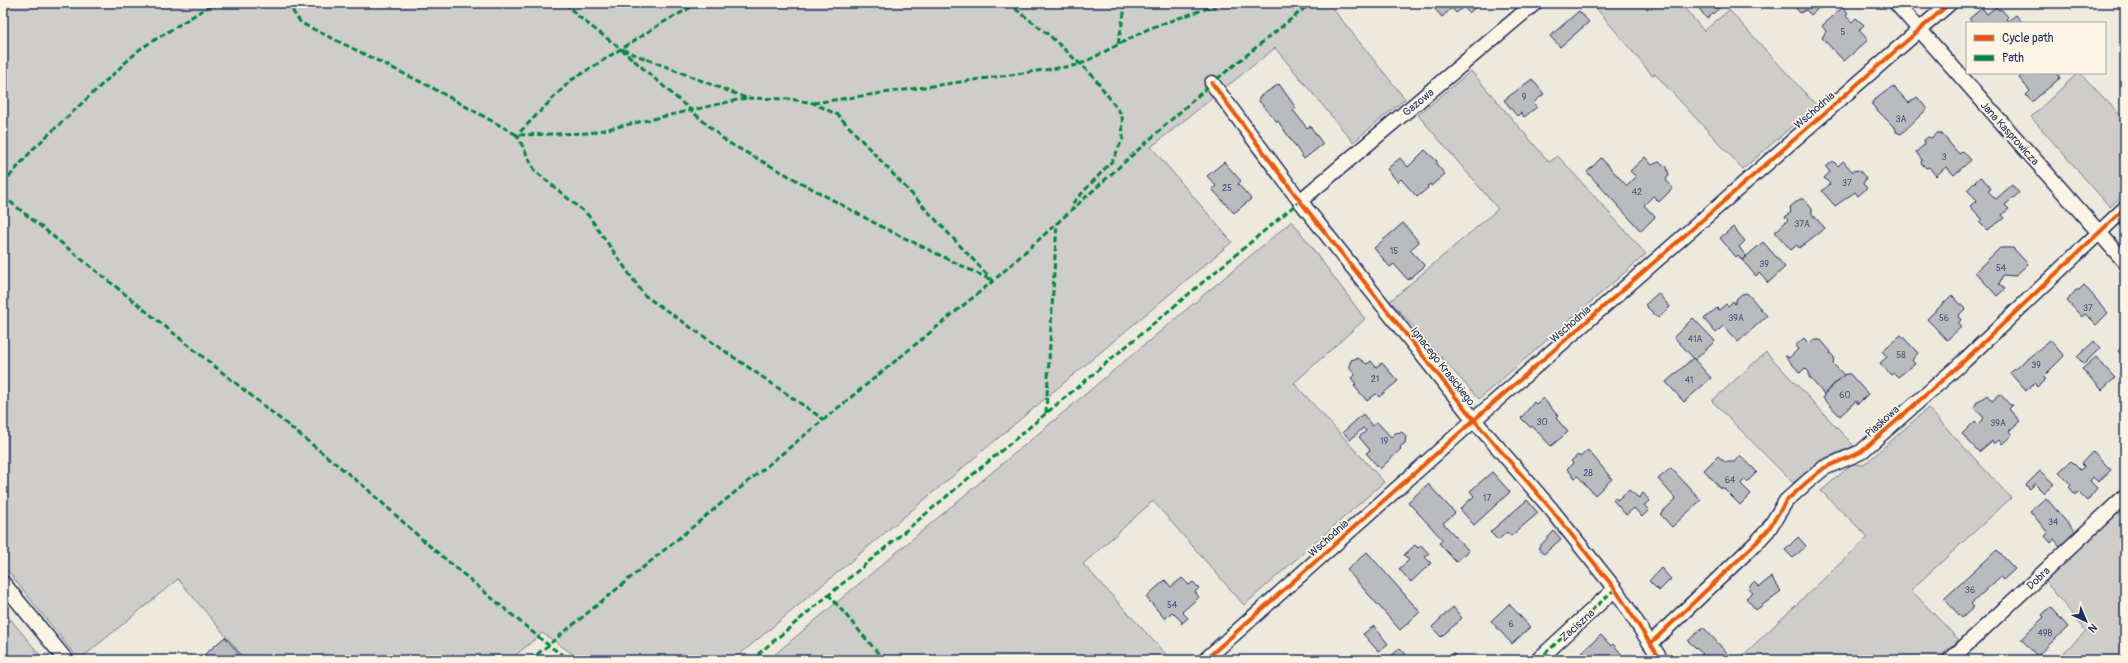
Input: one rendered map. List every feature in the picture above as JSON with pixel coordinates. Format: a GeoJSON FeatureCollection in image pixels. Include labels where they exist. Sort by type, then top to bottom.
{"type":"FeatureCollection","features":[{"type":"Feature","properties":{"kind":"street","name":"Gazowa"},"geometry":{"type":"LineString","coordinates":[[1300,201],[1535,3]]}},
{"type":"Feature","properties":{"kind":"street","name":"Jana Kasprowicza"},"geometry":{"type":"LineString","coordinates":[[1896,3],[2125,262]]}},
{"type":"Feature","properties":{"kind":"street","name":"Wschodnia"},"geometry":{"type":"LineString","coordinates":[[1205,660],[1474,420],[1950,3]]}},
{"type":"Feature","properties":{"kind":"street","name":"Ignacego Krasickiego"},"geometry":{"type":"LineString","coordinates":[[1212,83],[1300,201],[1474,420],[1551,509],[1615,589],[1661,660]]}},
{"type":"Feature","properties":{"kind":"street","name":"Piaskowa"},"geometry":{"type":"LineString","coordinates":[[1651,643],[1757,542],[1768,530],[1786,501],[1824,468],[1861,452],[1964,360],[2125,208]]}},
{"type":"Feature","properties":{"kind":"street","name":"Dobra"},"geometry":{"type":"LineString","coordinates":[[1950,660],[2125,496]]}},
{"type":"Feature","properties":{"kind":"street"},"geometry":{"type":"LineString","coordinates":[[3,583],[66,660]]}},
{"type":"Feature","properties":{"kind":"street","name":"Zaciszna"},"geometry":{"type":"LineString","coordinates":[[1538,660],[1615,589]]}},
{"type":"Feature","properties":{"kind":"shaded area"},"geometry":{"type":"Polygon","coordinates":[[[3,3],[1330,3],[1329,4],[1405,99],[1353,142],[1275,48],[1151,147],[1232,242],[733,660],[582,660],[542,633],[510,660],[246,660],[178,579],[79,660],[3,565],[3,3]]]}},
{"type":"Feature","properties":{"kind":"shaded area"},"geometry":{"type":"Polygon","coordinates":[[[1592,3],[1680,3],[1704,31],[1729,10],[1816,105],[1743,169],[1655,74],[1652,75],[1592,3]]]}},
{"type":"Feature","properties":{"kind":"shaded area"},"geometry":{"type":"Polygon","coordinates":[[[1471,71],[1549,162],[1558,156],[1646,254],[1479,399],[1390,301],[1498,209],[1418,115],[1471,71]]]}},
{"type":"Feature","properties":{"kind":"shaded area"},"geometry":{"type":"Polygon","coordinates":[[[2077,74],[2081,74],[2125,120],[2125,193],[2110,207],[2031,117],[2077,74]]]}},
{"type":"Feature","properties":{"kind":"shaded area"},"geometry":{"type":"Polygon","coordinates":[[[1292,221],[1365,319],[1294,383],[1384,482],[1244,605],[1153,501],[1083,564],[1171,660],[768,660],[1292,221]]]}},
{"type":"Feature","properties":{"kind":"shaded area"},"geometry":{"type":"Polygon","coordinates":[[[1766,352],[1854,446],[1822,459],[1793,483],[1712,401],[1766,352]]]}},
{"type":"Feature","properties":{"kind":"shaded area"},"geometry":{"type":"Polygon","coordinates":[[[1928,408],[2011,498],[1911,590],[1959,640],[1936,660],[1738,660],[1868,537],[1821,491],[1852,464],[1864,465],[1928,408]]]}},
{"type":"Feature","properties":{"kind":"shaded area"},"geometry":{"type":"Polygon","coordinates":[[[2125,506],[2125,660],[2056,660],[2086,631],[2045,581],[2125,506]]]}},
{"type":"Feature","properties":{"kind":"shaded area"},"geometry":{"type":"Polygon","coordinates":[[[3,610],[44,660],[3,660],[3,610]]]}},
{"type":"Feature","properties":{"kind":"building"},"geometry":{"type":"Polygon","coordinates":[[[1440,3],[1480,3],[1469,13],[1464,7],[1456,13],[1452,8],[1442,17],[1434,8],[1440,3]]]}},
{"type":"Feature","properties":{"kind":"building"},"geometry":{"type":"Polygon","coordinates":[[[1695,3],[1725,3],[1707,19],[1695,3]]]}},
{"type":"Feature","properties":{"kind":"building"},"geometry":{"type":"Polygon","coordinates":[[[1792,3],[1824,3],[1811,15],[1806,10],[1800,13],[1792,3]]]}},
{"type":"Feature","properties":{"kind":"building"},"geometry":{"type":"Polygon","coordinates":[[[1843,7],[1848,13],[1846,16],[1852,22],[1856,18],[1864,25],[1859,30],[1868,40],[1844,61],[1822,38],[1826,31],[1822,26],[1843,7]]]}},
{"type":"Feature","properties":{"kind":"building"},"geometry":{"type":"Polygon","coordinates":[[[1996,7],[1999,10],[2001,9],[2008,17],[2006,19],[2008,21],[1972,22],[1969,19],[1982,8],[1987,14],[1996,7]]]}},
{"type":"Feature","properties":{"kind":"building"},"geometry":{"type":"Polygon","coordinates":[[[1579,11],[1589,22],[1560,47],[1550,36],[1579,11]]]}},
{"type":"Feature","properties":{"kind":"building"},"geometry":{"type":"Polygon","coordinates":[[[2016,15],[2022,22],[2007,22],[2016,15]]]}},
{"type":"Feature","properties":{"kind":"building"},"geometry":{"type":"Polygon","coordinates":[[[2024,74],[2058,74],[2060,78],[2032,102],[2026,95],[2030,91],[2019,78],[2024,74]]]}},
{"type":"Feature","properties":{"kind":"building"},"geometry":{"type":"Polygon","coordinates":[[[1532,79],[1544,94],[1533,103],[1537,107],[1524,117],[1521,113],[1517,116],[1504,100],[1532,79]]]}},
{"type":"Feature","properties":{"kind":"building"},"geometry":{"type":"Polygon","coordinates":[[[1279,84],[1296,108],[1293,110],[1307,128],[1310,126],[1323,144],[1304,159],[1278,121],[1277,122],[1259,101],[1259,97],[1279,84]]]}},
{"type":"Feature","properties":{"kind":"building"},"geometry":{"type":"Polygon","coordinates":[[[1893,86],[1909,103],[1917,97],[1927,109],[1901,134],[1896,132],[1896,129],[1872,105],[1872,102],[1893,86]]]}},
{"type":"Feature","properties":{"kind":"building"},"geometry":{"type":"Polygon","coordinates":[[[1937,133],[1941,133],[1959,154],[1963,151],[1971,160],[1954,175],[1946,167],[1936,176],[1929,167],[1926,168],[1921,163],[1922,160],[1916,152],[1925,144],[1924,140],[1928,137],[1931,138],[1937,133]]]}},
{"type":"Feature","properties":{"kind":"building"},"geometry":{"type":"Polygon","coordinates":[[[1425,150],[1437,161],[1437,165],[1445,174],[1431,186],[1430,184],[1427,186],[1428,188],[1417,197],[1401,179],[1398,182],[1387,169],[1400,158],[1408,167],[1425,150]]]}},
{"type":"Feature","properties":{"kind":"building"},"geometry":{"type":"Polygon","coordinates":[[[1645,157],[1652,165],[1659,162],[1667,167],[1669,175],[1666,180],[1673,188],[1659,202],[1653,196],[1644,205],[1655,217],[1641,231],[1587,172],[1601,158],[1627,186],[1636,177],[1630,171],[1645,157]]]}},
{"type":"Feature","properties":{"kind":"building"},"geometry":{"type":"Polygon","coordinates":[[[1833,161],[1838,166],[1843,161],[1852,171],[1859,170],[1866,178],[1863,184],[1867,188],[1858,196],[1855,192],[1835,206],[1822,191],[1830,184],[1824,178],[1830,172],[1826,167],[1833,161]]]}},
{"type":"Feature","properties":{"kind":"building"},"geometry":{"type":"Polygon","coordinates":[[[1224,162],[1241,181],[1238,184],[1251,199],[1234,213],[1212,189],[1216,186],[1207,176],[1224,162]]]}},
{"type":"Feature","properties":{"kind":"building"},"geometry":{"type":"Polygon","coordinates":[[[1980,177],[1988,184],[1991,189],[1988,191],[1996,199],[2012,185],[2019,193],[2005,205],[2009,209],[2002,215],[2005,218],[1987,230],[1979,222],[1982,219],[1970,206],[1977,200],[1967,190],[1980,177]]]}},
{"type":"Feature","properties":{"kind":"building"},"geometry":{"type":"Polygon","coordinates":[[[1800,199],[1804,199],[1812,209],[1812,214],[1825,228],[1799,248],[1797,245],[1791,250],[1775,232],[1788,220],[1785,217],[1791,212],[1790,207],[1800,199]]]}},
{"type":"Feature","properties":{"kind":"building"},"geometry":{"type":"Polygon","coordinates":[[[1403,223],[1419,242],[1410,250],[1425,266],[1408,280],[1394,264],[1390,267],[1374,248],[1403,223]]]}},
{"type":"Feature","properties":{"kind":"building"},"geometry":{"type":"Polygon","coordinates":[[[1733,227],[1745,241],[1739,247],[1747,257],[1742,260],[1738,255],[1736,257],[1720,238],[1733,227]]]}},
{"type":"Feature","properties":{"kind":"building"},"geometry":{"type":"Polygon","coordinates":[[[1763,242],[1785,267],[1768,283],[1759,273],[1756,276],[1742,260],[1763,242]]]}},
{"type":"Feature","properties":{"kind":"building"},"geometry":{"type":"Polygon","coordinates":[[[2000,248],[2013,248],[2028,264],[2015,276],[2003,275],[1999,284],[2005,289],[1997,296],[1975,272],[2000,248]]]}},
{"type":"Feature","properties":{"kind":"building"},"geometry":{"type":"Polygon","coordinates":[[[2084,285],[2108,313],[2096,325],[2085,314],[2082,317],[2067,301],[2076,290],[2079,290],[2084,285]]]}},
{"type":"Feature","properties":{"kind":"building"},"geometry":{"type":"Polygon","coordinates":[[[1658,293],[1670,307],[1658,318],[1645,305],[1658,293]]]}},
{"type":"Feature","properties":{"kind":"building"},"geometry":{"type":"Polygon","coordinates":[[[1747,293],[1767,316],[1738,342],[1723,326],[1716,333],[1704,319],[1717,308],[1719,310],[1726,304],[1728,306],[1733,301],[1735,304],[1737,298],[1742,294],[1747,293]]]}},
{"type":"Feature","properties":{"kind":"building"},"geometry":{"type":"Polygon","coordinates":[[[1952,295],[1965,309],[1958,316],[1961,320],[1958,323],[1961,327],[1947,340],[1927,319],[1952,295]]]}},
{"type":"Feature","properties":{"kind":"building"},"geometry":{"type":"Polygon","coordinates":[[[1693,318],[1715,341],[1695,360],[1674,337],[1693,318]]]}},
{"type":"Feature","properties":{"kind":"building"},"geometry":{"type":"Polygon","coordinates":[[[1901,335],[1918,353],[1912,360],[1915,364],[1898,377],[1894,373],[1891,375],[1880,363],[1887,357],[1882,351],[1901,335]]]}},
{"type":"Feature","properties":{"kind":"building"},"geometry":{"type":"Polygon","coordinates":[[[1804,338],[1809,344],[1813,340],[1821,340],[1834,357],[1833,364],[1844,375],[1824,394],[1809,377],[1809,372],[1805,368],[1800,373],[1785,356],[1786,355],[1789,358],[1798,349],[1795,346],[1804,338]]]}},
{"type":"Feature","properties":{"kind":"building"},"geometry":{"type":"Polygon","coordinates":[[[2050,340],[2064,356],[2043,377],[2046,379],[2037,387],[2034,383],[2026,391],[2010,373],[2050,340]]]}},
{"type":"Feature","properties":{"kind":"building"},"geometry":{"type":"Polygon","coordinates":[[[2094,341],[2100,348],[2084,364],[2077,357],[2094,341]]]}},
{"type":"Feature","properties":{"kind":"building"},"geometry":{"type":"Polygon","coordinates":[[[2125,344],[2125,359],[2118,351],[2125,344]]]}},
{"type":"Feature","properties":{"kind":"building"},"geometry":{"type":"Polygon","coordinates":[[[2096,357],[2115,378],[2102,390],[2082,369],[2096,357]]]}},
{"type":"Feature","properties":{"kind":"building"},"geometry":{"type":"Polygon","coordinates":[[[1358,358],[1367,364],[1371,361],[1376,367],[1382,363],[1398,381],[1379,397],[1376,394],[1367,401],[1354,386],[1356,384],[1351,378],[1355,375],[1350,368],[1351,360],[1358,358]]]}},
{"type":"Feature","properties":{"kind":"building"},"geometry":{"type":"Polygon","coordinates":[[[1693,358],[1711,378],[1684,402],[1666,382],[1693,358]]]}},
{"type":"Feature","properties":{"kind":"building"},"geometry":{"type":"Polygon","coordinates":[[[2125,368],[2125,380],[2119,374],[2125,368]]]}},
{"type":"Feature","properties":{"kind":"building"},"geometry":{"type":"Polygon","coordinates":[[[1845,374],[1850,374],[1868,394],[1858,404],[1856,401],[1840,416],[1823,398],[1824,394],[1845,374]]]}},
{"type":"Feature","properties":{"kind":"building"},"geometry":{"type":"Polygon","coordinates":[[[2000,394],[2010,405],[2013,405],[2009,409],[2020,421],[2009,431],[2012,435],[2002,444],[1999,440],[1994,444],[1992,441],[1979,452],[1962,434],[1975,421],[1978,424],[1984,418],[1974,407],[1977,402],[1987,395],[1992,401],[2000,394]]]}},
{"type":"Feature","properties":{"kind":"building"},"geometry":{"type":"Polygon","coordinates":[[[1543,398],[1558,416],[1556,418],[1568,432],[1551,446],[1532,426],[1530,427],[1521,418],[1534,402],[1536,404],[1543,398]]]}},
{"type":"Feature","properties":{"kind":"building"},"geometry":{"type":"Polygon","coordinates":[[[1363,414],[1372,426],[1377,422],[1391,437],[1395,433],[1402,432],[1406,437],[1405,443],[1400,447],[1401,449],[1380,469],[1366,453],[1370,450],[1359,437],[1366,431],[1363,428],[1350,440],[1343,432],[1363,414]]]}},
{"type":"Feature","properties":{"kind":"building"},"geometry":{"type":"Polygon","coordinates":[[[1588,450],[1612,479],[1595,495],[1578,476],[1575,478],[1567,469],[1573,463],[1571,461],[1578,455],[1580,457],[1588,450]]]}},
{"type":"Feature","properties":{"kind":"building"},"geometry":{"type":"Polygon","coordinates":[[[2093,451],[2111,470],[2098,482],[2093,477],[2090,481],[2097,488],[2087,501],[2078,492],[2076,495],[2069,487],[2071,485],[2059,472],[2071,461],[2080,470],[2084,467],[2081,464],[2093,451]]]}},
{"type":"Feature","properties":{"kind":"building"},"geometry":{"type":"Polygon","coordinates":[[[1740,455],[1757,472],[1747,482],[1745,479],[1741,484],[1751,494],[1740,505],[1722,487],[1721,489],[1704,470],[1718,456],[1725,462],[1734,462],[1740,455]]]}},
{"type":"Feature","properties":{"kind":"building"},"geometry":{"type":"Polygon","coordinates":[[[1671,468],[1701,500],[1672,527],[1660,514],[1676,499],[1658,479],[1671,468]]]}},
{"type":"Feature","properties":{"kind":"building"},"geometry":{"type":"Polygon","coordinates":[[[2040,471],[2054,484],[2044,493],[2035,484],[2030,489],[2026,485],[2040,471]]]}},
{"type":"Feature","properties":{"kind":"building"},"geometry":{"type":"Polygon","coordinates":[[[1492,472],[1510,492],[1474,525],[1460,509],[1474,496],[1470,491],[1492,472]]]}},
{"type":"Feature","properties":{"kind":"building"},"geometry":{"type":"Polygon","coordinates":[[[1428,484],[1455,513],[1443,523],[1469,551],[1456,562],[1439,543],[1443,540],[1408,502],[1428,484]]]}},
{"type":"Feature","properties":{"kind":"building"},"geometry":{"type":"Polygon","coordinates":[[[1629,490],[1639,498],[1643,493],[1650,501],[1644,505],[1649,510],[1642,517],[1634,508],[1626,515],[1613,500],[1615,497],[1617,500],[1629,490]]]}},
{"type":"Feature","properties":{"kind":"building"},"geometry":{"type":"Polygon","coordinates":[[[2046,498],[2075,532],[2060,546],[2054,539],[2051,543],[2045,536],[2048,533],[2030,511],[2046,498]]]}},
{"type":"Feature","properties":{"kind":"building"},"geometry":{"type":"Polygon","coordinates":[[[1527,500],[1538,513],[1511,536],[1507,532],[1498,540],[1490,532],[1527,500]]]}},
{"type":"Feature","properties":{"kind":"building"},"geometry":{"type":"Polygon","coordinates":[[[1554,531],[1561,539],[1544,554],[1538,548],[1554,531]]]}},
{"type":"Feature","properties":{"kind":"building"},"geometry":{"type":"Polygon","coordinates":[[[1798,537],[1806,546],[1793,558],[1785,550],[1798,537]]]}},
{"type":"Feature","properties":{"kind":"building"},"geometry":{"type":"Polygon","coordinates":[[[1415,545],[1418,548],[1421,545],[1429,554],[1425,557],[1431,563],[1411,582],[1399,569],[1409,560],[1404,555],[1415,545]]]}},
{"type":"Feature","properties":{"kind":"building"},"geometry":{"type":"Polygon","coordinates":[[[1997,550],[2015,569],[2003,580],[2000,577],[1971,604],[1974,607],[1962,618],[1944,599],[1997,550]]]}},
{"type":"Feature","properties":{"kind":"building"},"geometry":{"type":"Polygon","coordinates":[[[1367,552],[1420,612],[1400,630],[1347,570],[1367,552]]]}},
{"type":"Feature","properties":{"kind":"building"},"geometry":{"type":"Polygon","coordinates":[[[1661,568],[1671,579],[1659,591],[1649,581],[1661,568]]]}},
{"type":"Feature","properties":{"kind":"building"},"geometry":{"type":"Polygon","coordinates":[[[1771,577],[1781,591],[1756,610],[1746,598],[1753,593],[1748,588],[1754,582],[1759,587],[1771,577]]]}},
{"type":"Feature","properties":{"kind":"building"},"geometry":{"type":"Polygon","coordinates":[[[1182,578],[1189,585],[1193,582],[1199,588],[1195,592],[1199,597],[1182,612],[1188,618],[1181,624],[1182,622],[1172,612],[1165,619],[1146,597],[1165,580],[1171,587],[1182,578]]]}},
{"type":"Feature","properties":{"kind":"building"},"geometry":{"type":"Polygon","coordinates":[[[1509,604],[1530,627],[1512,644],[1491,621],[1509,604]]]}},
{"type":"Feature","properties":{"kind":"building"},"geometry":{"type":"Polygon","coordinates":[[[1453,607],[1462,618],[1441,637],[1432,627],[1453,607]]]}},
{"type":"Feature","properties":{"kind":"building"},"geometry":{"type":"Polygon","coordinates":[[[2050,607],[2068,627],[2037,656],[2021,639],[2044,617],[2042,615],[2050,607]]]}},
{"type":"Feature","properties":{"kind":"building"},"geometry":{"type":"Polygon","coordinates":[[[1374,626],[1388,644],[1378,651],[1363,634],[1374,626]]]}},
{"type":"Feature","properties":{"kind":"building"},"geometry":{"type":"Polygon","coordinates":[[[1703,627],[1730,656],[1726,660],[1706,660],[1701,655],[1703,654],[1688,641],[1703,627]]]}},
{"type":"Feature","properties":{"kind":"building"},"geometry":{"type":"Polygon","coordinates":[[[1601,635],[1611,646],[1613,644],[1626,660],[1588,660],[1582,652],[1601,635]]]}},
{"type":"Feature","properties":{"kind":"building"},"geometry":{"type":"Polygon","coordinates":[[[225,637],[240,655],[233,660],[198,660],[225,637]]]}},
{"type":"Feature","properties":{"kind":"building"},"geometry":{"type":"Polygon","coordinates":[[[1400,648],[1411,660],[1387,660],[1400,648]]]}},
{"type":"Feature","properties":{"kind":"building"},"geometry":{"type":"Polygon","coordinates":[[[1453,653],[1459,660],[1446,660],[1453,653]]]}},
{"type":"Feature","properties":{"kind":"marked path"},"geometry":{"type":"LineString","coordinates":[[3,184],[33,149],[140,49],[214,3]]}},
{"type":"Feature","properties":{"kind":"marked path"},"geometry":{"type":"LineString","coordinates":[[287,3],[301,23],[429,86],[517,135],[590,133],[746,98]]}},
{"type":"Feature","properties":{"kind":"marked path"},"geometry":{"type":"LineString","coordinates":[[565,3],[579,17],[621,49],[727,142],[882,227],[993,281],[838,115],[813,103],[790,99],[746,98],[621,49]]}},
{"type":"Feature","properties":{"kind":"marked path"},"geometry":{"type":"LineString","coordinates":[[699,3],[662,23],[570,81],[517,135],[535,171],[588,215],[644,295],[823,419]]}},
{"type":"Feature","properties":{"kind":"marked path"},"geometry":{"type":"LineString","coordinates":[[1008,3],[1049,35],[1093,76],[1122,115],[1123,138],[1113,160],[1071,205]]}},
{"type":"Feature","properties":{"kind":"marked path"},"geometry":{"type":"LineString","coordinates":[[1118,44],[1126,3]]}},
{"type":"Feature","properties":{"kind":"marked path"},"geometry":{"type":"LineString","coordinates":[[813,103],[1079,65],[1150,28],[1223,3]]}},
{"type":"Feature","properties":{"kind":"marked path"},"geometry":{"type":"LineString","coordinates":[[530,660],[993,281],[1212,83],[1311,3]]}},
{"type":"Feature","properties":{"kind":"marked path"},"geometry":{"type":"LineString","coordinates":[[3,196],[366,488],[425,542],[548,645],[570,660]]}},
{"type":"Feature","properties":{"kind":"marked path"},"geometry":{"type":"LineString","coordinates":[[751,660],[1300,201]]}},
{"type":"Feature","properties":{"kind":"marked path"},"geometry":{"type":"LineString","coordinates":[[1046,413],[1057,222]]}},
{"type":"Feature","properties":{"kind":"marked path"},"geometry":{"type":"LineString","coordinates":[[1538,660],[1615,589]]}},
{"type":"Feature","properties":{"kind":"marked path"},"geometry":{"type":"LineString","coordinates":[[828,594],[884,660]]}},
{"type":"Feature","properties":{"kind":"cycle path"},"geometry":{"type":"LineString","coordinates":[[1205,660],[1474,420],[1950,3]]}},
{"type":"Feature","properties":{"kind":"cycle path"},"geometry":{"type":"LineString","coordinates":[[1212,83],[1300,201],[1474,420],[1551,509],[1615,589],[1661,660]]}},
{"type":"Feature","properties":{"kind":"cycle path"},"geometry":{"type":"LineString","coordinates":[[1651,643],[1757,542],[1768,530],[1786,501],[1824,468],[1861,452],[1964,361],[2125,208]]}}]}
